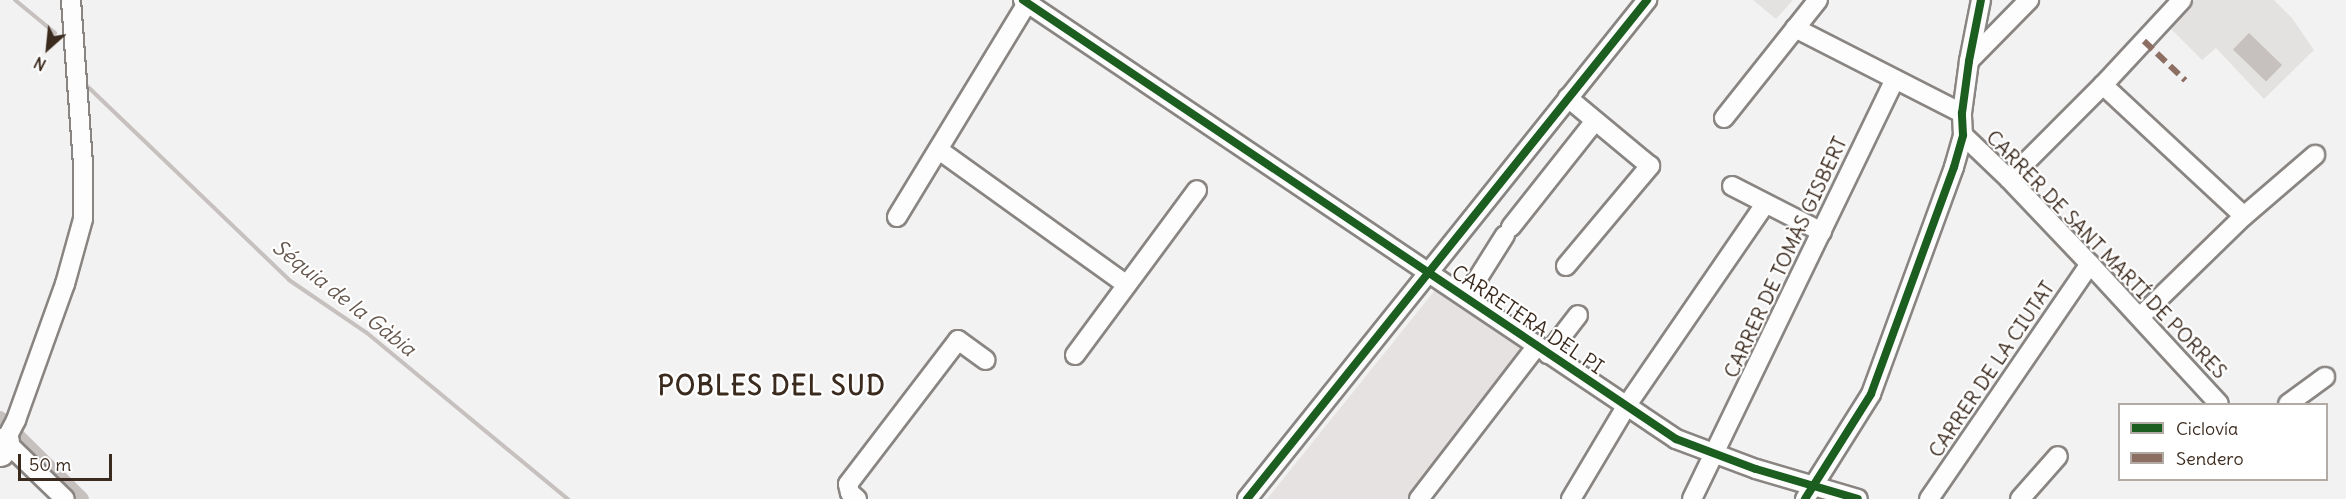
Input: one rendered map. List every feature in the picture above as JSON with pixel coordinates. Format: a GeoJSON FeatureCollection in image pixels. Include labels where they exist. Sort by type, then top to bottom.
{"type":"FeatureCollection","features":[{"type":"Feature","properties":{"kind":"street"},"geometry":{"type":"LineString","coordinates":[[65,499],[4,440],[65,284],[83,219],[83,164],[71,0]]}},
{"type":"Feature","properties":{"kind":"street"},"geometry":{"type":"LineString","coordinates":[[1247,499],[1324,406],[1428,272],[1647,0]]}},
{"type":"Feature","properties":{"kind":"street"},"geometry":{"type":"LineString","coordinates":[[1724,118],[1818,0]]}},
{"type":"Feature","properties":{"kind":"street"},"geometry":{"type":"LineString","coordinates":[[1809,492],[1871,394],[1963,135],[1962,113],[1981,0]]}},
{"type":"Feature","properties":{"kind":"street"},"geometry":{"type":"LineString","coordinates":[[1969,61],[2029,0]]}},
{"type":"Feature","properties":{"kind":"street"},"geometry":{"type":"LineString","coordinates":[[2009,179],[2103,85],[2182,0]]}},
{"type":"Feature","properties":{"kind":"street"},"geometry":{"type":"LineString","coordinates":[[897,217],[939,150],[1025,2]]}},
{"type":"Feature","properties":{"kind":"street","name":"CARRETERA DEL PI"},"geometry":{"type":"LineString","coordinates":[[1025,2],[1676,439],[1809,492],[1858,499]]}},
{"type":"Feature","properties":{"kind":"street"},"geometry":{"type":"LineString","coordinates":[[1795,28],[1962,113]]}},
{"type":"Feature","properties":{"kind":"street","name":"CARRER DE TOMÀS GISBERT"},"geometry":{"type":"LineString","coordinates":[[1692,499],[1716,454],[1895,79]]}},
{"type":"Feature","properties":{"kind":"street"},"geometry":{"type":"LineString","coordinates":[[2103,85],[2244,216]]}},
{"type":"Feature","properties":{"kind":"street"},"geometry":{"type":"LineString","coordinates":[[1566,267],[1650,166],[1568,98]]}},
{"type":"Feature","properties":{"kind":"street"},"geometry":{"type":"LineString","coordinates":[[1466,297],[1508,231],[1595,120]]}},
{"type":"Feature","properties":{"kind":"street","name":"CARRER DE SANT MARTÍ DE PORRES"},"geometry":{"type":"LineString","coordinates":[[1963,135],[2009,179],[2090,264],[2217,403]]}},
{"type":"Feature","properties":{"kind":"street"},"geometry":{"type":"LineString","coordinates":[[939,150],[1127,285]]}},
{"type":"Feature","properties":{"kind":"street"},"geometry":{"type":"LineString","coordinates":[[2140,317],[2244,216],[2315,155]]}},
{"type":"Feature","properties":{"kind":"street"},"geometry":{"type":"LineString","coordinates":[[1732,186],[1822,232]]}},
{"type":"Feature","properties":{"kind":"street"},"geometry":{"type":"LineString","coordinates":[[1075,355],[1197,190]]}},
{"type":"Feature","properties":{"kind":"street"},"geometry":{"type":"LineString","coordinates":[[1571,499],[1627,405],[1765,204]]}},
{"type":"Feature","properties":{"kind":"street","name":"CARRER DE LA CIUTAT"},"geometry":{"type":"LineString","coordinates":[[1929,499],[2090,264]]}},
{"type":"Feature","properties":{"kind":"street"},"geometry":{"type":"LineString","coordinates":[[1419,499],[1542,350],[1578,315]]}},
{"type":"Feature","properties":{"kind":"street"},"geometry":{"type":"LineString","coordinates":[[857,499],[850,493],[848,484],[958,340],[986,360]]}},
{"type":"Feature","properties":{"kind":"street"},"geometry":{"type":"LineString","coordinates":[[2291,403],[2325,377]]}},
{"type":"Feature","properties":{"kind":"street"},"geometry":{"type":"LineString","coordinates":[[2020,499],[2058,456]]}},
{"type":"Feature","properties":{"kind":"shaded area"},"geometry":{"type":"Polygon","coordinates":[[[1753,0],[1793,0],[1776,19],[1753,0]]]}},
{"type":"Feature","properties":{"kind":"shaded area"},"geometry":{"type":"Polygon","coordinates":[[[2195,0],[2274,0],[2292,18],[2314,50],[2264,99],[2216,48],[2202,60],[2169,27],[2195,0]]]}},
{"type":"Feature","properties":{"kind":"shaded area"},"geometry":{"type":"Polygon","coordinates":[[[2249,33],[2282,65],[2266,81],[2233,50],[2249,33]]]}},
{"type":"Feature","properties":{"kind":"shaded area"},"geometry":{"type":"Polygon","coordinates":[[[1436,289],[1527,350],[1409,499],[1267,499],[1436,289]]]}},
{"type":"Feature","properties":{"kind":"waterway","name":"Séquia de la Gàbia"},"geometry":{"type":"LineString","coordinates":[[15,0],[55,33]]}},
{"type":"Feature","properties":{"kind":"waterway","name":"Séquia de la Gàbia"},"geometry":{"type":"LineString","coordinates":[[86,85],[289,280],[367,333],[568,499]]}},
{"type":"Feature","properties":{"kind":"waterway"},"geometry":{"type":"LineString","coordinates":[[0,418],[82,499]]}},
{"type":"Feature","properties":{"kind":"marked path"},"geometry":{"type":"LineString","coordinates":[[2144,41],[2185,80]]}},
{"type":"Feature","properties":{"kind":"cycle path"},"geometry":{"type":"LineString","coordinates":[[1023,0],[1676,439],[1756,469],[1858,499]]}},
{"type":"Feature","properties":{"kind":"cycle path"},"geometry":{"type":"LineString","coordinates":[[1247,499],[1647,0]]}},
{"type":"Feature","properties":{"kind":"cycle path"},"geometry":{"type":"LineString","coordinates":[[1805,499],[1871,394],[1954,167],[1963,135],[1962,113],[1981,0]]}},
{"type":"Feature","properties":{"kind":"district","name":"POBLES DEL SUD"},"geometry":{"type":"Point","coordinates":[772,386]}}]}
